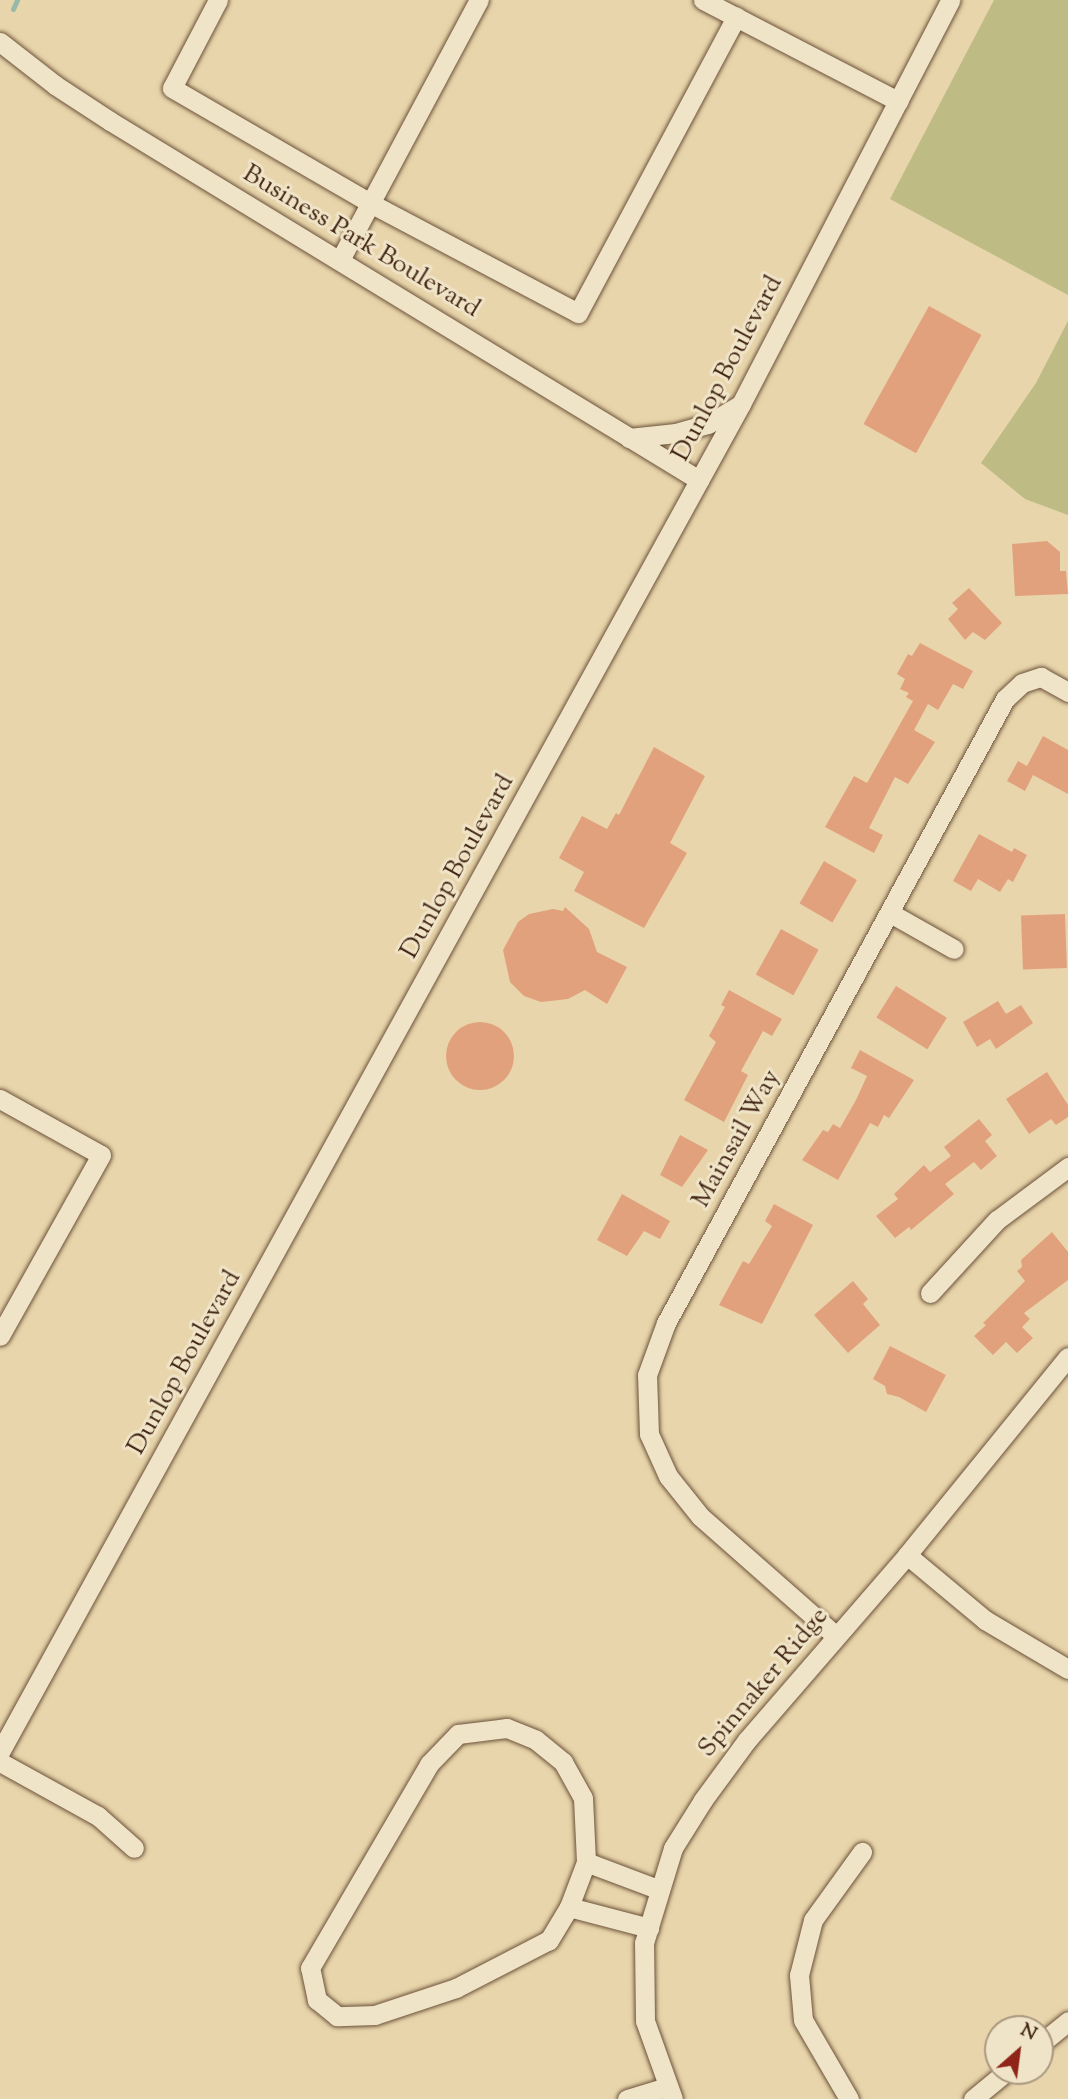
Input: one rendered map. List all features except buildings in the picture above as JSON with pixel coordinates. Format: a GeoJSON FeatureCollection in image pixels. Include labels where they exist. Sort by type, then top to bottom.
{"type":"FeatureCollection","features":[{"type":"Feature","properties":{"kind":"street"},"geometry":{"type":"LineString","coordinates":[[218,0],[172,88],[372,204],[578,313],[736,17]]}},
{"type":"Feature","properties":{"kind":"street"},"geometry":{"type":"LineString","coordinates":[[340,260],[479,0]]}},
{"type":"Feature","properties":{"kind":"street"},"geometry":{"type":"LineString","coordinates":[[703,0],[898,101]]}},
{"type":"Feature","properties":{"kind":"street","name":"Dunlop Boulevard"},"geometry":{"type":"LineString","coordinates":[[0,1752],[741,404],[950,0]]}},
{"type":"Feature","properties":{"kind":"street","name":"Business Park Boulevard"},"geometry":{"type":"LineString","coordinates":[[0,43],[55,85],[110,121],[699,480]]}},
{"type":"Feature","properties":{"kind":"street"},"geometry":{"type":"LineString","coordinates":[[629,438],[676,433],[708,424],[741,404]]}},
{"type":"Feature","properties":{"kind":"street","name":"Mainsail Way"},"geometry":{"type":"LineString","coordinates":[[836,1636],[700,1516],[668,1476],[649,1434],[648,1375],[666,1323],[1005,699],[1022,683],[1041,677],[1068,692]]}},
{"type":"Feature","properties":{"kind":"street"},"geometry":{"type":"LineString","coordinates":[[890,913],[954,949]]}},
{"type":"Feature","properties":{"kind":"street"},"geometry":{"type":"LineString","coordinates":[[0,1099],[101,1155],[0,1336]]}},
{"type":"Feature","properties":{"kind":"street"},"geometry":{"type":"LineString","coordinates":[[930,1293],[997,1220],[1068,1167]]}},
{"type":"Feature","properties":{"kind":"street","name":"Spinnaker Ridge"},"geometry":{"type":"LineString","coordinates":[[670,2093],[645,2021],[644,1943],[673,1848],[703,1800],[747,1740],[907,1555],[1068,1357]]}},
{"type":"Feature","properties":{"kind":"street"},"geometry":{"type":"LineString","coordinates":[[907,1555],[985,1620],[1068,1669]]}},
{"type":"Feature","properties":{"kind":"street"},"geometry":{"type":"LineString","coordinates":[[507,1728],[536,1740],[562,1762],[583,1798],[586,1863],[569,1907],[549,1940],[456,1988],[375,2015],[337,2016],[317,2000],[310,1968],[429,1765],[458,1734],[507,1728]]}},
{"type":"Feature","properties":{"kind":"street"},"geometry":{"type":"LineString","coordinates":[[0,1762],[98,1816],[134,1848]]}},
{"type":"Feature","properties":{"kind":"street"},"geometry":{"type":"LineString","coordinates":[[849,2099],[803,2020],[799,1975],[813,1920],[862,1852]]}},
{"type":"Feature","properties":{"kind":"street"},"geometry":{"type":"LineString","coordinates":[[586,1863],[660,1890]]}},
{"type":"Feature","properties":{"kind":"street"},"geometry":{"type":"LineString","coordinates":[[569,1907],[649,1928]]}},
{"type":"Feature","properties":{"kind":"street"},"geometry":{"type":"LineString","coordinates":[[1054,2032],[1068,2021]]}},
{"type":"Feature","properties":{"kind":"street"},"geometry":{"type":"LineString","coordinates":[[973,2099],[990,2085]]}},
{"type":"Feature","properties":{"kind":"street"},"geometry":{"type":"LineString","coordinates":[[627,2099],[670,2093]]}},
{"type":"Feature","properties":{"kind":"shaded area"},"geometry":{"type":"Polygon","coordinates":[[[994,0],[1068,0],[1068,295],[890,199],[994,0]]]}},
{"type":"Feature","properties":{"kind":"shaded area"},"geometry":{"type":"Polygon","coordinates":[[[1068,321],[1068,515],[1025,499],[981,463],[1036,383],[1068,321]]]}},
{"type":"Feature","properties":{"kind":"waterway"},"geometry":{"type":"LineString","coordinates":[[13,9],[17,0]]}}]}
